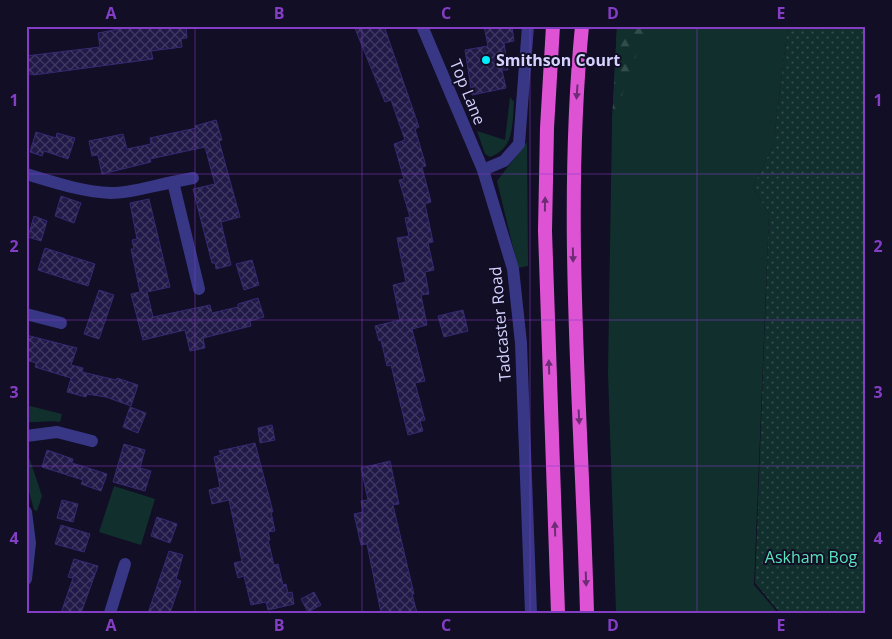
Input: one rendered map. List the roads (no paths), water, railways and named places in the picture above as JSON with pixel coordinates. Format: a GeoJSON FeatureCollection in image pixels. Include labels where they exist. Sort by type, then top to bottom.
{"type":"FeatureCollection","features":[{"type":"Feature","properties":{"kind":"highway"},"geometry":{"type":"LineString","coordinates":[[554,26],[546,128],[545,231],[558,613]]}},
{"type":"Feature","properties":{"kind":"highway"},"geometry":{"type":"LineString","coordinates":[[582,26],[574,145],[573,233],[587,613]]}},
{"type":"Feature","properties":{"kind":"street","name":"Top Lane"},"geometry":{"type":"LineString","coordinates":[[422,26],[483,170]]}},
{"type":"Feature","properties":{"kind":"street"},"geometry":{"type":"LineString","coordinates":[[483,170],[504,161],[519,144],[528,26]]}},
{"type":"Feature","properties":{"kind":"street","name":"Tadcaster Road"},"geometry":{"type":"LineString","coordinates":[[483,170],[508,248],[517,302],[530,613]]}},
{"type":"Feature","properties":{"kind":"street"},"geometry":{"type":"LineString","coordinates":[[26,174],[88,191],[111,193],[193,178]]}},
{"type":"Feature","properties":{"kind":"street"},"geometry":{"type":"LineString","coordinates":[[172,182],[199,289]]}},
{"type":"Feature","properties":{"kind":"street"},"geometry":{"type":"LineString","coordinates":[[26,314],[61,323]]}},
{"type":"Feature","properties":{"kind":"street"},"geometry":{"type":"LineString","coordinates":[[26,436],[57,432],[92,441]]}},
{"type":"Feature","properties":{"kind":"street"},"geometry":{"type":"LineString","coordinates":[[26,512],[28,543],[26,579]]}},
{"type":"Feature","properties":{"kind":"street"},"geometry":{"type":"LineString","coordinates":[[110,613],[125,564]]}},
{"type":"Feature","properties":{"kind":"place","name":"Smithson Court"},"geometry":{"type":"Point","coordinates":[486,60]}},
{"type":"Feature","properties":{"kind":"park label","name":"Askham Bog"},"geometry":{"type":"Point","coordinates":[811,557]}}]}
